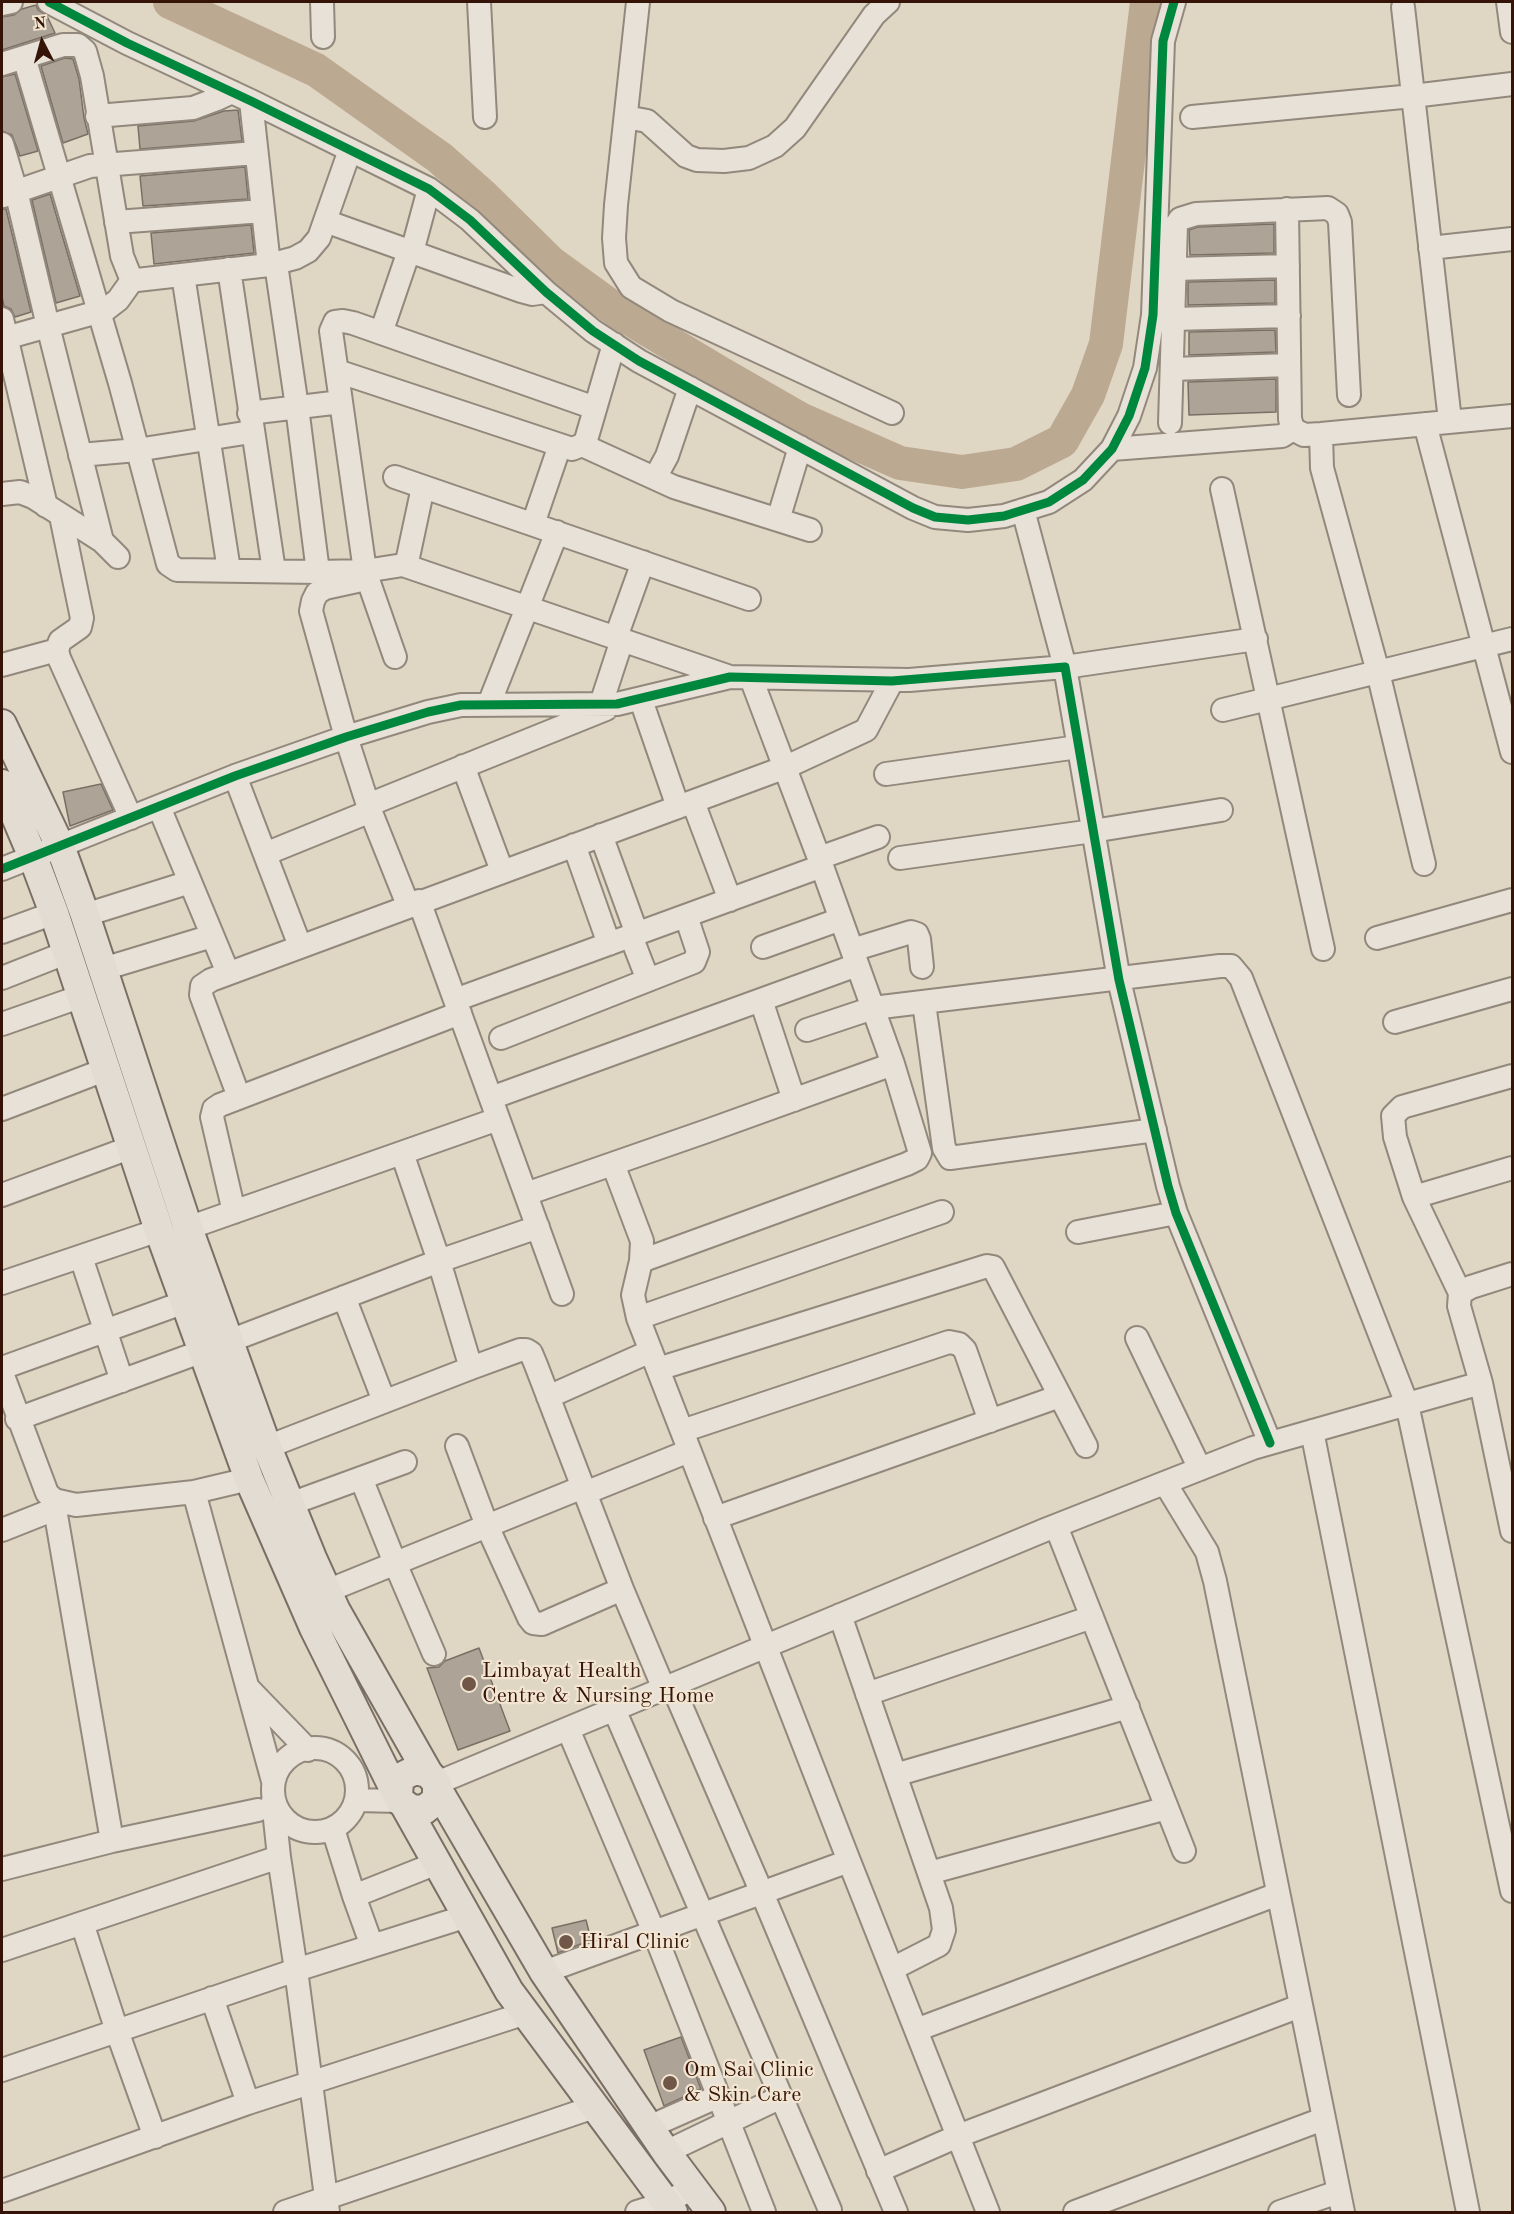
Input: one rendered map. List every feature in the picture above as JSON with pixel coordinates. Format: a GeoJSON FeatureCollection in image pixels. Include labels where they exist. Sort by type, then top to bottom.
{"type":"FeatureCollection","features":[{"type":"Feature","properties":{"kind":"main road"},"geometry":{"type":"LineString","coordinates":[[2,723],[60,846],[188,1227],[267,1447],[336,1611],[544,1972],[666,2152],[711,2212]]}},
{"type":"Feature","properties":{"kind":"main road"},"geometry":{"type":"LineString","coordinates":[[2,784],[33,857],[68,952],[159,1230],[249,1479],[314,1628],[401,1801],[509,1991],[669,2208]]}},
{"type":"Feature","properties":{"kind":"main road"},"geometry":{"type":"LineString","coordinates":[[401,1801],[411,1809],[424,1810],[434,1802],[434,1782]]}},
{"type":"Feature","properties":{"kind":"street"},"geometry":{"type":"LineString","coordinates":[[2,4],[11,2]]}},
{"type":"Feature","properties":{"kind":"street"},"geometry":{"type":"LineString","coordinates":[[49,2],[127,43],[241,96],[429,189],[466,216],[546,292],[593,331],[639,361],[913,508],[935,517],[968,520],[1005,516],[1049,502],[1083,480],[1112,449],[1129,416],[1145,368],[1153,315],[1163,41],[1174,2]]}},
{"type":"Feature","properties":{"kind":"street"},"geometry":{"type":"LineString","coordinates":[[322,2],[323,37]]}},
{"type":"Feature","properties":{"kind":"street"},"geometry":{"type":"LineString","coordinates":[[479,2],[485,117]]}},
{"type":"Feature","properties":{"kind":"street"},"geometry":{"type":"LineString","coordinates":[[638,2],[616,206],[614,238],[616,263],[631,286],[671,311],[892,413]]}},
{"type":"Feature","properties":{"kind":"street"},"geometry":{"type":"LineString","coordinates":[[626,117],[648,121],[686,156],[697,160],[724,161],[749,158],[774,146],[795,128],[874,15],[888,2]]}},
{"type":"Feature","properties":{"kind":"street"},"geometry":{"type":"LineString","coordinates":[[1508,2],[1512,32]]}},
{"type":"Feature","properties":{"kind":"street"},"geometry":{"type":"LineString","coordinates":[[1403,7],[1450,422]]}},
{"type":"Feature","properties":{"kind":"street"},"geometry":{"type":"LineString","coordinates":[[2,64],[63,45],[78,45],[85,51],[92,76],[105,165],[122,255],[127,272],[133,279]]}},
{"type":"Feature","properties":{"kind":"street"},"geometry":{"type":"LineString","coordinates":[[24,57],[99,313],[168,564],[177,570],[366,575]]}},
{"type":"Feature","properties":{"kind":"street"},"geometry":{"type":"LineString","coordinates":[[1192,117],[1512,84]]}},
{"type":"Feature","properties":{"kind":"street"},"geometry":{"type":"LineString","coordinates":[[97,116],[193,108],[217,99],[241,96]]}},
{"type":"Feature","properties":{"kind":"street"},"geometry":{"type":"LineString","coordinates":[[241,96],[256,153],[263,211],[297,407],[318,572]]}},
{"type":"Feature","properties":{"kind":"street"},"geometry":{"type":"LineString","coordinates":[[2,144],[9,194],[48,327],[80,454],[110,549],[33,496],[20,492],[2,494]]}},
{"type":"Feature","properties":{"kind":"street"},"geometry":{"type":"LineString","coordinates":[[131,818],[59,658],[57,650],[60,642],[80,627],[82,618],[3,332],[48,327],[99,313],[118,300],[133,279],[272,264],[295,258],[308,251],[319,238],[350,150]]}},
{"type":"Feature","properties":{"kind":"street"},"geometry":{"type":"LineString","coordinates":[[9,194],[90,166],[256,153]]}},
{"type":"Feature","properties":{"kind":"street"},"geometry":{"type":"LineString","coordinates":[[381,333],[411,251],[429,189]]}},
{"type":"Feature","properties":{"kind":"street"},"geometry":{"type":"LineString","coordinates":[[1287,208],[1290,418],[1293,429],[1304,435],[1321,434],[1512,416]]}},
{"type":"Feature","properties":{"kind":"street"},"geometry":{"type":"LineString","coordinates":[[1170,423],[1176,225],[1180,219],[1196,214],[1287,208],[1328,208],[1337,214],[1340,222],[1349,395]]}},
{"type":"Feature","properties":{"kind":"street"},"geometry":{"type":"LineString","coordinates":[[116,222],[263,211]]}},
{"type":"Feature","properties":{"kind":"street"},"geometry":{"type":"LineString","coordinates":[[325,221],[521,291],[532,294],[546,292]]}},
{"type":"Feature","properties":{"kind":"street"},"geometry":{"type":"LineString","coordinates":[[1430,248],[1512,239]]}},
{"type":"Feature","properties":{"kind":"street"},"geometry":{"type":"LineString","coordinates":[[1175,269],[1288,266]]}},
{"type":"Feature","properties":{"kind":"street"},"geometry":{"type":"LineString","coordinates":[[229,269],[250,423],[274,571]]}},
{"type":"Feature","properties":{"kind":"street"},"geometry":{"type":"LineString","coordinates":[[183,275],[229,570]]}},
{"type":"Feature","properties":{"kind":"street"},"geometry":{"type":"LineString","coordinates":[[1173,319],[1289,316]]}},
{"type":"Feature","properties":{"kind":"street"},"geometry":{"type":"LineString","coordinates":[[394,657],[366,575],[331,331],[334,322],[352,323],[595,408]]}},
{"type":"Feature","properties":{"kind":"street"},"geometry":{"type":"LineString","coordinates":[[533,524],[571,445],[586,440],[614,344]]}},
{"type":"Feature","properties":{"kind":"street"},"geometry":{"type":"LineString","coordinates":[[1172,369],[1289,364]]}},
{"type":"Feature","properties":{"kind":"street"},"geometry":{"type":"LineString","coordinates":[[337,371],[571,445],[674,487],[810,530]]}},
{"type":"Feature","properties":{"kind":"street"},"geometry":{"type":"LineString","coordinates":[[655,478],[667,456],[690,388]]}},
{"type":"Feature","properties":{"kind":"street"},"geometry":{"type":"LineString","coordinates":[[80,454],[137,450],[208,439],[297,407],[341,402]]}},
{"type":"Feature","properties":{"kind":"street"},"geometry":{"type":"LineString","coordinates":[[1425,424],[1512,752]]}},
{"type":"Feature","properties":{"kind":"street"},"geometry":{"type":"LineString","coordinates":[[1112,449],[1282,436],[1293,429]]}},
{"type":"Feature","properties":{"kind":"street"},"geometry":{"type":"LineString","coordinates":[[1321,434],[1322,468],[1378,672],[1424,864]]}},
{"type":"Feature","properties":{"kind":"street"},"geometry":{"type":"LineString","coordinates":[[778,520],[800,447]]}},
{"type":"Feature","properties":{"kind":"street"},"geometry":{"type":"LineString","coordinates":[[395,477],[749,599]]}},
{"type":"Feature","properties":{"kind":"street"},"geometry":{"type":"LineString","coordinates":[[423,487],[407,562],[325,588],[317,593],[311,611],[369,808],[458,1007],[562,1294]]}},
{"type":"Feature","properties":{"kind":"street"},"geometry":{"type":"LineString","coordinates":[[1222,489],[1270,699],[1323,949]]}},
{"type":"Feature","properties":{"kind":"street"},"geometry":{"type":"LineString","coordinates":[[1023,510],[1065,667],[1119,980],[1176,1213],[1270,1443]]}},
{"type":"Feature","properties":{"kind":"street"},"geometry":{"type":"LineString","coordinates":[[489,704],[556,532]]}},
{"type":"Feature","properties":{"kind":"street"},"geometry":{"type":"LineString","coordinates":[[609,704],[619,638],[643,562]]}},
{"type":"Feature","properties":{"kind":"street"},"geometry":{"type":"LineString","coordinates":[[403,565],[740,678],[786,767],[873,1008],[920,1148],[917,1159],[641,1261]]}},
{"type":"Feature","properties":{"kind":"street"},"geometry":{"type":"LineString","coordinates":[[2,869],[235,776],[346,736],[460,705],[609,704],[640,700],[740,678],[891,681],[1065,667],[1256,639]]}},
{"type":"Feature","properties":{"kind":"street"},"geometry":{"type":"LineString","coordinates":[[1223,710],[1512,639]]}},
{"type":"Feature","properties":{"kind":"street"},"geometry":{"type":"LineString","coordinates":[[2,665],[57,650]]}},
{"type":"Feature","properties":{"kind":"street"},"geometry":{"type":"LineString","coordinates":[[239,1097],[201,994],[202,986],[211,980],[413,903],[786,767],[866,730],[891,681]]}},
{"type":"Feature","properties":{"kind":"street"},"geometry":{"type":"LineString","coordinates":[[640,700],[730,900]]}},
{"type":"Feature","properties":{"kind":"street"},"geometry":{"type":"LineString","coordinates":[[265,854],[609,704]]}},
{"type":"Feature","properties":{"kind":"street"},"geometry":{"type":"LineString","coordinates":[[886,774],[1078,747]]}},
{"type":"Feature","properties":{"kind":"street"},"geometry":{"type":"LineString","coordinates":[[464,766],[502,871]]}},
{"type":"Feature","properties":{"kind":"street"},"geometry":{"type":"LineString","coordinates":[[235,776],[300,946]]}},
{"type":"Feature","properties":{"kind":"street"},"geometry":{"type":"LineString","coordinates":[[159,807],[228,974]]}},
{"type":"Feature","properties":{"kind":"street"},"geometry":{"type":"LineString","coordinates":[[900,858],[1093,831],[1221,810]]}},
{"type":"Feature","properties":{"kind":"street"},"geometry":{"type":"LineString","coordinates":[[601,835],[648,980]]}},
{"type":"Feature","properties":{"kind":"street"},"geometry":{"type":"LineString","coordinates":[[234,1212],[212,1118],[214,1109],[219,1105],[609,944],[730,900],[878,837]]}},
{"type":"Feature","properties":{"kind":"street"},"geometry":{"type":"LineString","coordinates":[[574,845],[609,944]]}},
{"type":"Feature","properties":{"kind":"street"},"geometry":{"type":"LineString","coordinates":[[85,915],[190,882]]}},
{"type":"Feature","properties":{"kind":"street"},"geometry":{"type":"LineString","coordinates":[[1377,938],[1512,900]]}},
{"type":"Feature","properties":{"kind":"street"},"geometry":{"type":"LineString","coordinates":[[2,932],[54,913]]}},
{"type":"Feature","properties":{"kind":"street"},"geometry":{"type":"LineString","coordinates":[[501,1038],[694,962],[698,952],[687,916]]}},
{"type":"Feature","properties":{"kind":"street"},"geometry":{"type":"LineString","coordinates":[[763,947],[841,919]]}},
{"type":"Feature","properties":{"kind":"street"},"geometry":{"type":"LineString","coordinates":[[188,1227],[402,1153],[494,1109],[761,1000],[911,932],[917,934],[919,939],[922,968]]}},
{"type":"Feature","properties":{"kind":"street"},"geometry":{"type":"LineString","coordinates":[[103,969],[212,936]]}},
{"type":"Feature","properties":{"kind":"street"},"geometry":{"type":"LineString","coordinates":[[2,978],[68,952]]}},
{"type":"Feature","properties":{"kind":"street"},"geometry":{"type":"LineString","coordinates":[[807,1030],[873,1008],[1220,966],[1231,966],[1241,978],[1407,1404],[1512,1891]]}},
{"type":"Feature","properties":{"kind":"street"},"geometry":{"type":"LineString","coordinates":[[1395,1022],[1512,989]]}},
{"type":"Feature","properties":{"kind":"street"},"geometry":{"type":"LineString","coordinates":[[2,1024],[82,996]]}},
{"type":"Feature","properties":{"kind":"street"},"geometry":{"type":"LineString","coordinates":[[761,1000],[794,1100]]}},
{"type":"Feature","properties":{"kind":"street"},"geometry":{"type":"LineString","coordinates":[[924,1003],[944,1148],[950,1158],[1155,1130]]}},
{"type":"Feature","properties":{"kind":"street"},"geometry":{"type":"LineString","coordinates":[[526,1194],[892,1064]]}},
{"type":"Feature","properties":{"kind":"street"},"geometry":{"type":"LineString","coordinates":[[2,1109],[107,1069]]}},
{"type":"Feature","properties":{"kind":"street"},"geometry":{"type":"LineString","coordinates":[[1512,1076],[1402,1107],[1393,1116],[1395,1137],[1414,1197],[1460,1293],[1459,1306],[1481,1383],[1512,1531]]}},
{"type":"Feature","properties":{"kind":"street"},"geometry":{"type":"LineString","coordinates":[[2,1195],[132,1147]]}},
{"type":"Feature","properties":{"kind":"street"},"geometry":{"type":"LineString","coordinates":[[402,1153],[439,1261],[471,1368]]}},
{"type":"Feature","properties":{"kind":"street"},"geometry":{"type":"LineString","coordinates":[[614,1164],[642,1241],[641,1261],[633,1295],[638,1318],[988,2212]]}},
{"type":"Feature","properties":{"kind":"street"},"geometry":{"type":"LineString","coordinates":[[1414,1197],[1512,1168]]}},
{"type":"Feature","properties":{"kind":"street"},"geometry":{"type":"LineString","coordinates":[[638,1318],[942,1212]]}},
{"type":"Feature","properties":{"kind":"street"},"geometry":{"type":"LineString","coordinates":[[1078,1232],[1176,1213]]}},
{"type":"Feature","properties":{"kind":"street"},"geometry":{"type":"LineString","coordinates":[[11,1412],[122,1381],[439,1261],[537,1227]]}},
{"type":"Feature","properties":{"kind":"street"},"geometry":{"type":"LineString","coordinates":[[2,1283],[159,1230]]}},
{"type":"Feature","properties":{"kind":"street"},"geometry":{"type":"LineString","coordinates":[[81,1257],[122,1381]]}},
{"type":"Feature","properties":{"kind":"street"},"geometry":{"type":"LineString","coordinates":[[548,1397],[654,1360],[987,1266],[997,1271],[1086,1446]]}},
{"type":"Feature","properties":{"kind":"street"},"geometry":{"type":"LineString","coordinates":[[1460,1293],[1512,1274]]}},
{"type":"Feature","properties":{"kind":"street"},"geometry":{"type":"LineString","coordinates":[[344,1297],[384,1401]]}},
{"type":"Feature","properties":{"kind":"street"},"geometry":{"type":"LineString","coordinates":[[112,1841],[54,1505],[11,1412],[2,1371],[184,1302]]}},
{"type":"Feature","properties":{"kind":"street"},"geometry":{"type":"LineString","coordinates":[[1137,1338],[1200,1469]]}},
{"type":"Feature","properties":{"kind":"street"},"geometry":{"type":"LineString","coordinates":[[327,1591],[487,1526],[584,1490],[686,1441],[950,1342],[959,1344],[965,1350],[990,1421]]}},
{"type":"Feature","properties":{"kind":"street"},"geometry":{"type":"LineString","coordinates":[[267,1447],[519,1350],[531,1353],[622,1589],[762,1893],[896,2212]]}},
{"type":"Feature","properties":{"kind":"street"},"geometry":{"type":"LineString","coordinates":[[434,1782],[1200,1469],[1270,1443],[1481,1383]]}},
{"type":"Feature","properties":{"kind":"street"},"geometry":{"type":"LineString","coordinates":[[715,1518],[1060,1396]]}},
{"type":"Feature","properties":{"kind":"street"},"geometry":{"type":"LineString","coordinates":[[1312,1431],[1468,2212]]}},
{"type":"Feature","properties":{"kind":"street"},"geometry":{"type":"LineString","coordinates":[[456,1446],[487,1526],[533,1623],[542,1624],[622,1589]]}},
{"type":"Feature","properties":{"kind":"street"},"geometry":{"type":"LineString","coordinates":[[290,1503],[405,1462]]}},
{"type":"Feature","properties":{"kind":"street"},"geometry":{"type":"LineString","coordinates":[[361,1478],[434,1654]]}},
{"type":"Feature","properties":{"kind":"street"},"geometry":{"type":"LineString","coordinates":[[2,1530],[54,1505],[76,1505],[194,1492],[249,1479]]}},
{"type":"Feature","properties":{"kind":"street"},"geometry":{"type":"LineString","coordinates":[[1165,1483],[1207,1552],[1217,1592],[1341,2202],[1280,2212]]}},
{"type":"Feature","properties":{"kind":"street"},"geometry":{"type":"LineString","coordinates":[[194,1492],[246,1685],[268,1797],[296,1970],[327,2206]]}},
{"type":"Feature","properties":{"kind":"street"},"geometry":{"type":"LineString","coordinates":[[1056,1526],[1184,1851]]}},
{"type":"Feature","properties":{"kind":"street"},"geometry":{"type":"LineString","coordinates":[[840,1616],[941,1908],[944,1930],[939,1945],[892,1969]]}},
{"type":"Feature","properties":{"kind":"street"},"geometry":{"type":"LineString","coordinates":[[867,1694],[1092,1617]]}},
{"type":"Feature","properties":{"kind":"street"},"geometry":{"type":"LineString","coordinates":[[246,1685],[308,1750]]}},
{"type":"Feature","properties":{"kind":"street"},"geometry":{"type":"LineString","coordinates":[[895,1775],[1128,1707]]}},
{"type":"Feature","properties":{"kind":"street"},"geometry":{"type":"LineString","coordinates":[[615,1709],[830,2210]]}},
{"type":"Feature","properties":{"kind":"street"},"geometry":{"type":"LineString","coordinates":[[568,1729],[654,1932],[764,2212]]}},
{"type":"Feature","properties":{"kind":"street"},"geometry":{"type":"LineString","coordinates":[[315,1748],[333,1752],[348,1764],[356,1781],[356,1800],[348,1817],[333,1828],[315,1833],[296,1828],[281,1817],[268,1797],[281,1764],[296,1752],[315,1748]]}},
{"type":"Feature","properties":{"kind":"street"},"geometry":{"type":"LineString","coordinates":[[2,1869],[268,1797]]}},
{"type":"Feature","properties":{"kind":"street"},"geometry":{"type":"LineString","coordinates":[[356,1800],[401,1801]]}},
{"type":"Feature","properties":{"kind":"street"},"geometry":{"type":"LineString","coordinates":[[929,1873],[1167,1808]]}},
{"type":"Feature","properties":{"kind":"street"},"geometry":{"type":"LineString","coordinates":[[333,1828],[372,1946]]}},
{"type":"Feature","properties":{"kind":"street"},"geometry":{"type":"LineString","coordinates":[[2,1950],[279,1857]]}},
{"type":"Feature","properties":{"kind":"street"},"geometry":{"type":"LineString","coordinates":[[544,1972],[849,1861]]}},
{"type":"Feature","properties":{"kind":"street"},"geometry":{"type":"LineString","coordinates":[[354,1896],[437,1863]]}},
{"type":"Feature","properties":{"kind":"street"},"geometry":{"type":"LineString","coordinates":[[916,2030],[1278,1894]]}},
{"type":"Feature","properties":{"kind":"street"},"geometry":{"type":"LineString","coordinates":[[2,2070],[296,1970],[467,1916]]}},
{"type":"Feature","properties":{"kind":"street"},"geometry":{"type":"LineString","coordinates":[[82,1923],[155,2137]]}},
{"type":"Feature","properties":{"kind":"street"},"geometry":{"type":"LineString","coordinates":[[212,1998],[248,2103]]}},
{"type":"Feature","properties":{"kind":"street"},"geometry":{"type":"LineString","coordinates":[[878,2171],[958,2136],[1300,2006]]}},
{"type":"Feature","properties":{"kind":"street"},"geometry":{"type":"LineString","coordinates":[[2,2191],[248,2103],[525,2013]]}},
{"type":"Feature","properties":{"kind":"street"},"geometry":{"type":"LineString","coordinates":[[649,2127],[719,2096]]}},
{"type":"Feature","properties":{"kind":"street"},"geometry":{"type":"LineString","coordinates":[[666,2152],[782,2097]]}},
{"type":"Feature","properties":{"kind":"street"},"geometry":{"type":"LineString","coordinates":[[285,2212],[327,2206],[594,2107]]}},
{"type":"Feature","properties":{"kind":"street"},"geometry":{"type":"LineString","coordinates":[[1075,2212],[1323,2119]]}},
{"type":"Feature","properties":{"kind":"street"},"geometry":{"type":"LineString","coordinates":[[637,2212],[669,2208],[692,2187]]}},
{"type":"Feature","properties":{"kind":"building"},"geometry":{"type":"Polygon","coordinates":[[[36,5],[38,10],[47,16],[55,33],[2,50],[2,17],[14,15],[22,9],[36,5]]]}},
{"type":"Feature","properties":{"kind":"building"},"geometry":{"type":"Polygon","coordinates":[[[65,58],[73,59],[79,79],[88,134],[63,143],[41,66],[65,58]]]}},
{"type":"Feature","properties":{"kind":"building"},"geometry":{"type":"Polygon","coordinates":[[[15,74],[38,151],[20,156],[12,135],[2,131],[2,77],[15,74]]]}},
{"type":"Feature","properties":{"kind":"building"},"geometry":{"type":"Polygon","coordinates":[[[238,110],[242,141],[140,149],[138,126],[194,121],[224,111],[238,110]]]}},
{"type":"Feature","properties":{"kind":"building"},"geometry":{"type":"Polygon","coordinates":[[[245,167],[248,199],[143,206],[140,176],[245,167]]]}},
{"type":"Feature","properties":{"kind":"building"},"geometry":{"type":"Polygon","coordinates":[[[50,194],[80,296],[56,303],[32,200],[50,194]]]}},
{"type":"Feature","properties":{"kind":"building"},"geometry":{"type":"Polygon","coordinates":[[[2,209],[6,209],[31,312],[15,317],[11,309],[4,306],[2,297],[2,209]]]}},
{"type":"Feature","properties":{"kind":"building"},"geometry":{"type":"Polygon","coordinates":[[[1274,224],[1274,253],[1190,255],[1189,230],[1198,227],[1274,224]]]}},
{"type":"Feature","properties":{"kind":"building"},"geometry":{"type":"Polygon","coordinates":[[[251,225],[254,253],[154,264],[151,233],[251,225]]]}},
{"type":"Feature","properties":{"kind":"building"},"geometry":{"type":"Polygon","coordinates":[[[1275,280],[1275,303],[1188,305],[1188,282],[1275,280]]]}},
{"type":"Feature","properties":{"kind":"building"},"geometry":{"type":"Polygon","coordinates":[[[1275,330],[1276,352],[1189,355],[1189,332],[1275,330]]]}},
{"type":"Feature","properties":{"kind":"building"},"geometry":{"type":"Polygon","coordinates":[[[1276,379],[1276,412],[1189,415],[1188,382],[1276,379]]]}},
{"type":"Feature","properties":{"kind":"building"},"geometry":{"type":"Polygon","coordinates":[[[101,784],[113,810],[70,826],[63,792],[101,784]]]}},
{"type":"Feature","properties":{"kind":"building"},"geometry":{"type":"Polygon","coordinates":[[[479,1648],[510,1731],[458,1750],[427,1668],[439,1667],[445,1661],[479,1648]]]}},
{"type":"Feature","properties":{"kind":"building"},"geometry":{"type":"Polygon","coordinates":[[[586,1920],[591,1940],[558,1953],[552,1928],[586,1920]]]}},
{"type":"Feature","properties":{"kind":"building"},"geometry":{"type":"Polygon","coordinates":[[[681,2037],[701,2089],[664,2106],[644,2050],[681,2037]]]}},
{"type":"Feature","properties":{"kind":"waterway"},"geometry":{"type":"LineString","coordinates":[[170,2],[316,70],[440,158],[484,197],[551,263],[620,313],[720,373],[800,419],[900,463],[962,472],[1016,464],[1062,441],[1088,395],[1106,344],[1147,2]]}},
{"type":"Feature","properties":{"kind":"cycle path"},"geometry":{"type":"LineString","coordinates":[[49,2],[127,43],[429,189],[470,220],[546,292],[593,331],[639,361],[913,508],[935,517],[968,520],[1004,516],[1049,502],[1083,480],[1112,449],[1129,416],[1145,368],[1153,315],[1163,41],[1174,2]]}},
{"type":"Feature","properties":{"kind":"cycle path"},"geometry":{"type":"LineString","coordinates":[[2,869],[235,776],[346,737],[428,712],[461,705],[617,704],[730,677],[892,681],[1065,667],[1119,980],[1168,1186],[1176,1213],[1270,1443]]}},
{"type":"Feature","properties":{"kind":"place","name":"Limbayat Health Centre & Nursing Home"},"geometry":{"type":"Point","coordinates":[469,1684]}},
{"type":"Feature","properties":{"kind":"place","name":"Hiral Clinic"},"geometry":{"type":"Point","coordinates":[566,1942]}},
{"type":"Feature","properties":{"kind":"place","name":"Om Sai Clinic & Skin Care"},"geometry":{"type":"Point","coordinates":[670,2083]}}]}
